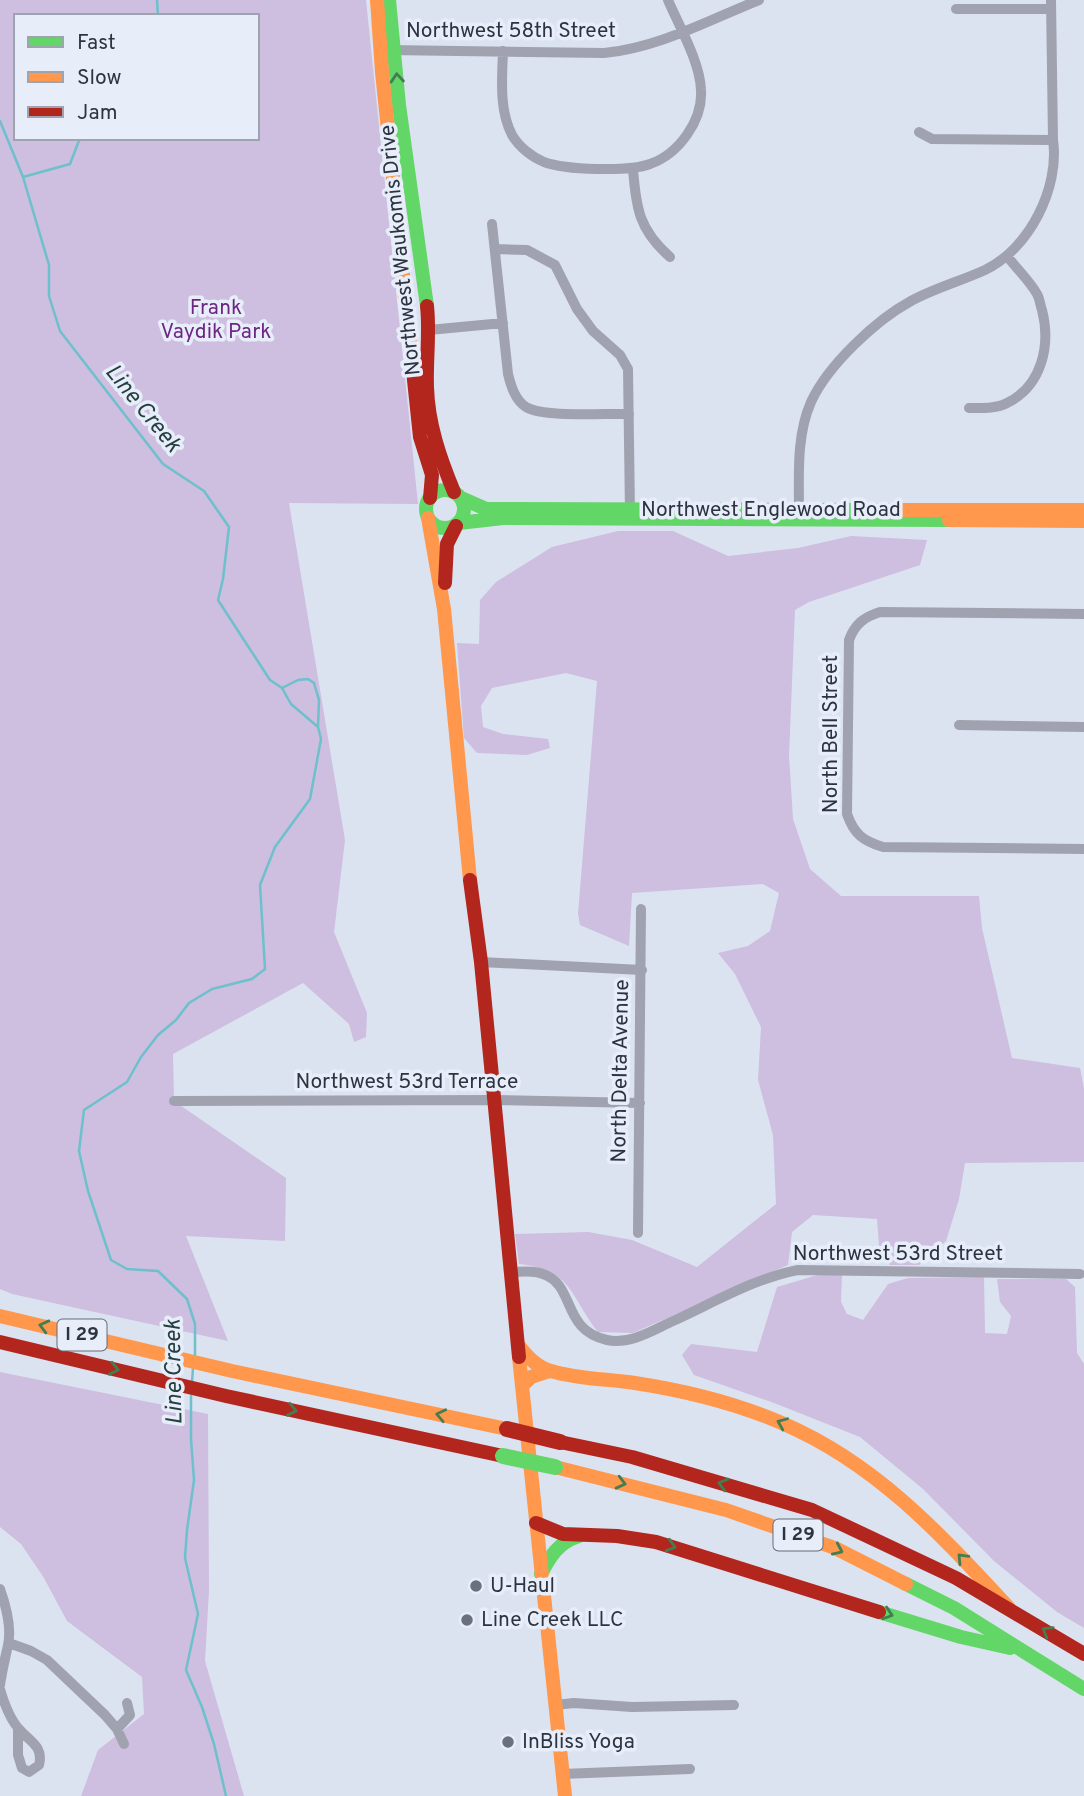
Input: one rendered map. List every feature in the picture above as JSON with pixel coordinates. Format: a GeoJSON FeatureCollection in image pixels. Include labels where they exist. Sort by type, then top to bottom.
{"type":"FeatureCollection","features":[{"type":"Feature","properties":{"kind":"main road","name":"Northwest Waukomis Drive"},"geometry":{"type":"LineString","coordinates":[[377,0],[429,330],[427,389],[431,422],[439,457],[458,495]]}},
{"type":"Feature","properties":{"kind":"main road","name":"Northwest Waukomis Drive"},"geometry":{"type":"LineString","coordinates":[[389,0],[387,50],[420,437],[432,475],[430,498]]}},
{"type":"Feature","properties":{"kind":"main road"},"geometry":{"type":"LineString","coordinates":[[444,608],[447,544],[465,511],[458,495],[441,491],[430,498],[426,506],[444,608],[455,704],[471,887],[481,962],[565,1796]]}},
{"type":"Feature","properties":{"kind":"main road","name":"Northwest Englewood Road"},"geometry":{"type":"LineString","coordinates":[[458,495],[486,509],[630,515]]}},
{"type":"Feature","properties":{"kind":"main road","name":"Northwest Englewood Road"},"geometry":{"type":"LineString","coordinates":[[458,524],[503,519],[630,515],[1084,510]]}},
{"type":"Feature","properties":{"kind":"main road","name":"Northwest Englewood Road"},"geometry":{"type":"LineString","coordinates":[[799,515],[1084,521]]}},
{"type":"Feature","properties":{"kind":"main road"},"geometry":{"type":"LineString","coordinates":[[428,519],[443,528],[458,524]]}},
{"type":"Feature","properties":{"kind":"main road","name":"I 29"},"geometry":{"type":"LineString","coordinates":[[2,1316],[232,1371],[632,1457],[812,1510],[956,1578],[1084,1654]]}},
{"type":"Feature","properties":{"kind":"main road","name":"I 29"},"geometry":{"type":"LineString","coordinates":[[0,1342],[226,1396],[555,1467],[726,1510],[835,1548],[954,1608],[1084,1689]]}},
{"type":"Feature","properties":{"kind":"main road"},"geometry":{"type":"LineString","coordinates":[[518,1345],[527,1357],[550,1371],[715,1399],[795,1428],[845,1455],[877,1478],[943,1539],[1009,1608]]}},
{"type":"Feature","properties":{"kind":"main road"},"geometry":{"type":"LineString","coordinates":[[522,1386],[531,1377],[550,1371]]}},
{"type":"Feature","properties":{"kind":"main road"},"geometry":{"type":"LineString","coordinates":[[536,1523],[547,1531],[656,1542],[961,1637],[1021,1650]]}},
{"type":"Feature","properties":{"kind":"main road"},"geometry":{"type":"LineString","coordinates":[[541,1574],[556,1548],[569,1538],[579,1535]]}},
{"type":"Feature","properties":{"kind":"street"},"geometry":{"type":"LineString","coordinates":[[503,51],[502,105],[512,134],[526,151],[546,163],[557,165],[633,169],[652,164],[672,152],[687,134],[697,114],[702,90],[668,0]]}},
{"type":"Feature","properties":{"kind":"street","name":"Northwest 58th Street"},"geometry":{"type":"LineString","coordinates":[[387,50],[622,51],[649,45],[759,0]]}},
{"type":"Feature","properties":{"kind":"street"},"geometry":{"type":"LineString","coordinates":[[799,515],[802,431],[811,402],[829,375],[870,331],[908,302],[987,269],[1006,256],[1036,219],[1051,177],[1055,156],[1051,4],[956,9]]}},
{"type":"Feature","properties":{"kind":"street"},"geometry":{"type":"LineString","coordinates":[[919,132],[932,139],[1053,141]]}},
{"type":"Feature","properties":{"kind":"street"},"geometry":{"type":"LineString","coordinates":[[633,169],[640,220],[656,245],[670,257]]}},
{"type":"Feature","properties":{"kind":"street"},"geometry":{"type":"LineString","coordinates":[[492,225],[508,374],[513,391],[528,408],[544,412],[629,414]]}},
{"type":"Feature","properties":{"kind":"street"},"geometry":{"type":"LineString","coordinates":[[495,249],[527,250],[555,265],[577,309],[593,331],[621,355],[628,369],[630,515]]}},
{"type":"Feature","properties":{"kind":"street"},"geometry":{"type":"LineString","coordinates":[[969,408],[1006,404],[1018,396],[1038,372],[1046,345],[1046,330],[1037,295],[1006,256]]}},
{"type":"Feature","properties":{"kind":"street"},"geometry":{"type":"LineString","coordinates":[[429,330],[503,323]]}},
{"type":"Feature","properties":{"kind":"street","name":"North Bell Street"},"geometry":{"type":"LineString","coordinates":[[1084,614],[880,612],[869,615],[859,623],[849,640],[847,814],[858,835],[866,842],[883,846],[1084,849]]}},
{"type":"Feature","properties":{"kind":"street"},"geometry":{"type":"LineString","coordinates":[[959,725],[1084,727]]}},
{"type":"Feature","properties":{"kind":"street","name":"North Delta Avenue"},"geometry":{"type":"LineString","coordinates":[[638,1233],[641,909]]}},
{"type":"Feature","properties":{"kind":"street"},"geometry":{"type":"LineString","coordinates":[[481,962],[642,970]]}},
{"type":"Feature","properties":{"kind":"street","name":"Northwest 53rd Terrace"},"geometry":{"type":"LineString","coordinates":[[174,1101],[495,1100],[640,1103]]}},
{"type":"Feature","properties":{"kind":"street","name":"Northwest 53rd Street"},"geometry":{"type":"LineString","coordinates":[[511,1272],[539,1272],[550,1277],[562,1289],[571,1313],[579,1324],[594,1335],[613,1340],[638,1337],[772,1276],[797,1270],[1080,1274]]}},
{"type":"Feature","properties":{"kind":"street"},"geometry":{"type":"LineString","coordinates":[[0,1589],[7,1610],[9,1643],[0,1687],[5,1706],[18,1729]]}},
{"type":"Feature","properties":{"kind":"street"},"geometry":{"type":"LineString","coordinates":[[9,1643],[47,1660],[117,1728],[124,1744]]}},
{"type":"Feature","properties":{"kind":"street"},"geometry":{"type":"LineString","coordinates":[[117,1728],[130,1715],[127,1703]]}},
{"type":"Feature","properties":{"kind":"street"},"geometry":{"type":"LineString","coordinates":[[555,1705],[734,1705]]}},
{"type":"Feature","properties":{"kind":"street"},"geometry":{"type":"LineString","coordinates":[[562,1774],[690,1769]]}},
{"type":"Feature","properties":{"kind":"green space","name":"Frank Vaydik Park"},"geometry":{"type":"Polygon","coordinates":[[[0,0],[366,0],[418,504],[289,503],[345,840],[334,932],[367,1013],[366,1037],[354,1042],[349,1024],[303,983],[173,1054],[174,1101],[286,1178],[285,1241],[186,1236],[228,1341],[12,1294],[0,1289],[0,0]]]}},
{"type":"Feature","properties":{"kind":"green space"},"geometry":{"type":"Polygon","coordinates":[[[618,531],[673,531],[728,556],[798,548],[851,536],[927,540],[920,565],[809,602],[795,610],[789,755],[793,819],[810,869],[841,896],[979,896],[982,928],[1012,1058],[1080,1068],[1084,1089],[1084,1162],[965,1163],[959,1199],[946,1241],[919,1265],[890,1265],[879,1246],[877,1219],[813,1215],[792,1232],[788,1265],[633,1333],[598,1332],[560,1278],[537,1267],[519,1264],[515,1234],[588,1232],[632,1240],[697,1267],[776,1204],[773,1135],[758,1080],[761,1027],[735,974],[718,953],[748,946],[770,931],[779,893],[763,884],[632,893],[629,946],[580,925],[578,914],[597,681],[566,673],[492,688],[481,706],[483,727],[503,734],[548,739],[550,748],[527,755],[477,753],[464,738],[457,643],[479,644],[480,600],[496,582],[552,547],[618,531]]]}},
{"type":"Feature","properties":{"kind":"green space"},"geometry":{"type":"Polygon","coordinates":[[[821,1274],[842,1274],[841,1302],[847,1314],[863,1320],[888,1284],[908,1278],[984,1277],[985,1333],[1007,1334],[1011,1316],[1000,1302],[997,1279],[1066,1279],[1075,1287],[1077,1353],[1084,1364],[1084,1628],[1057,1612],[994,1561],[923,1489],[860,1437],[694,1375],[682,1355],[691,1344],[757,1352],[777,1287],[821,1274]]]}},
{"type":"Feature","properties":{"kind":"green space"},"geometry":{"type":"Polygon","coordinates":[[[0,1372],[208,1414],[209,1591],[205,1661],[244,1796],[81,1796],[98,1750],[144,1714],[142,1677],[67,1621],[44,1578],[21,1544],[0,1527],[0,1372]]]}},
{"type":"Feature","properties":{"kind":"waterway"},"geometry":{"type":"LineString","coordinates":[[157,0],[158,14]]}},
{"type":"Feature","properties":{"kind":"waterway","name":"Line Creek"},"geometry":{"type":"LineString","coordinates":[[0,121],[23,177],[49,265],[49,296],[60,331],[163,464],[204,491],[229,527],[218,600],[270,680],[282,688],[291,704],[318,727],[321,739],[310,799],[275,847],[260,885],[265,969],[252,979],[212,989],[189,1003],[176,1020],[158,1035],[127,1082],[84,1110],[79,1151],[88,1191],[111,1260],[127,1269],[158,1271],[187,1299],[195,1324],[195,1355]]}},
{"type":"Feature","properties":{"kind":"waterway"},"geometry":{"type":"LineString","coordinates":[[23,177],[70,164],[79,140]]}},
{"type":"Feature","properties":{"kind":"waterway","name":"Line Creek"},"geometry":{"type":"LineString","coordinates":[[282,688],[298,680],[308,679],[314,683],[319,700],[318,727]]}},
{"type":"Feature","properties":{"kind":"waterway","name":"Line Creek"},"geometry":{"type":"LineString","coordinates":[[192,1382],[193,1368]]}},
{"type":"Feature","properties":{"kind":"waterway","name":"Line Creek"},"geometry":{"type":"LineString","coordinates":[[191,1396],[194,1480],[185,1558],[198,1614],[186,1670],[214,1744],[226,1796]]}},
{"type":"Feature","properties":{"kind":"traffic: fast"},"geometry":{"type":"LineString","coordinates":[[389,0],[399,105],[427,306]]}},
{"type":"Feature","properties":{"kind":"traffic: fast"},"geometry":{"type":"LineString","coordinates":[[445,490],[459,495],[464,509],[459,523],[445,528],[431,523],[426,509],[431,495],[445,490]]}},
{"type":"Feature","properties":{"kind":"traffic: fast"},"geometry":{"type":"LineString","coordinates":[[461,498],[486,509],[877,510]]}},
{"type":"Feature","properties":{"kind":"traffic: fast"},"geometry":{"type":"LineString","coordinates":[[459,523],[503,518],[949,520]]}},
{"type":"Feature","properties":{"kind":"traffic: fast"},"geometry":{"type":"LineString","coordinates":[[503,1456],[555,1467]]}},
{"type":"Feature","properties":{"kind":"traffic: fast"},"geometry":{"type":"LineString","coordinates":[[541,1574],[556,1550],[579,1536]]}},
{"type":"Feature","properties":{"kind":"traffic: fast"},"geometry":{"type":"LineString","coordinates":[[906,1584],[954,1608],[1084,1689]]}},
{"type":"Feature","properties":{"kind":"traffic: fast"},"geometry":{"type":"LineString","coordinates":[[879,1612],[961,1637],[1010,1648]]}},
{"type":"Feature","properties":{"kind":"traffic: slow"},"geometry":{"type":"LineString","coordinates":[[377,0],[412,361]]}},
{"type":"Feature","properties":{"kind":"traffic: slow"},"geometry":{"type":"LineString","coordinates":[[877,510],[1084,510]]}},
{"type":"Feature","properties":{"kind":"traffic: slow"},"geometry":{"type":"LineString","coordinates":[[428,518],[444,609],[470,880]]}},
{"type":"Feature","properties":{"kind":"traffic: slow"},"geometry":{"type":"LineString","coordinates":[[949,520],[1084,521]]}},
{"type":"Feature","properties":{"kind":"traffic: slow"},"geometry":{"type":"LineString","coordinates":[[0,1316],[232,1371],[507,1429]]}},
{"type":"Feature","properties":{"kind":"traffic: slow"},"geometry":{"type":"LineString","coordinates":[[518,1345],[536,1364],[551,1371],[692,1394],[748,1410],[818,1440],[878,1481],[906,1504],[959,1554],[1009,1608]]}},
{"type":"Feature","properties":{"kind":"traffic: slow"},"geometry":{"type":"LineString","coordinates":[[519,1357],[565,1796]]}},
{"type":"Feature","properties":{"kind":"traffic: slow"},"geometry":{"type":"LineString","coordinates":[[522,1386],[531,1377],[549,1371]]}},
{"type":"Feature","properties":{"kind":"traffic: slow"},"geometry":{"type":"LineString","coordinates":[[555,1467],[726,1510],[835,1548],[906,1584]]}},
{"type":"Feature","properties":{"kind":"traffic: jam"},"geometry":{"type":"LineString","coordinates":[[427,306],[427,387],[432,428],[454,492]]}},
{"type":"Feature","properties":{"kind":"traffic: jam"},"geometry":{"type":"LineString","coordinates":[[412,361],[420,437],[432,475],[430,498]]}},
{"type":"Feature","properties":{"kind":"traffic: jam"},"geometry":{"type":"LineString","coordinates":[[445,583],[447,544],[456,526]]}},
{"type":"Feature","properties":{"kind":"traffic: jam"},"geometry":{"type":"LineString","coordinates":[[470,880],[481,962],[519,1357]]}},
{"type":"Feature","properties":{"kind":"traffic: jam"},"geometry":{"type":"LineString","coordinates":[[0,1342],[226,1396],[503,1456]]}},
{"type":"Feature","properties":{"kind":"traffic: jam"},"geometry":{"type":"LineString","coordinates":[[507,1429],[560,1442]]}},
{"type":"Feature","properties":{"kind":"traffic: jam"},"geometry":{"type":"LineString","coordinates":[[560,1442],[632,1457],[812,1510],[956,1578],[1084,1654]]}},
{"type":"Feature","properties":{"kind":"traffic: jam"},"geometry":{"type":"LineString","coordinates":[[536,1523],[563,1534],[617,1536],[656,1542],[879,1612]]}},
{"type":"Feature","properties":{"kind":"place","name":"U-Haul"},"geometry":{"type":"Point","coordinates":[476,1586]}},
{"type":"Feature","properties":{"kind":"place","name":"Line Creek LLC"},"geometry":{"type":"Point","coordinates":[467,1620]}},
{"type":"Feature","properties":{"kind":"place","name":"InBliss Yoga"},"geometry":{"type":"Point","coordinates":[508,1742]}}]}
